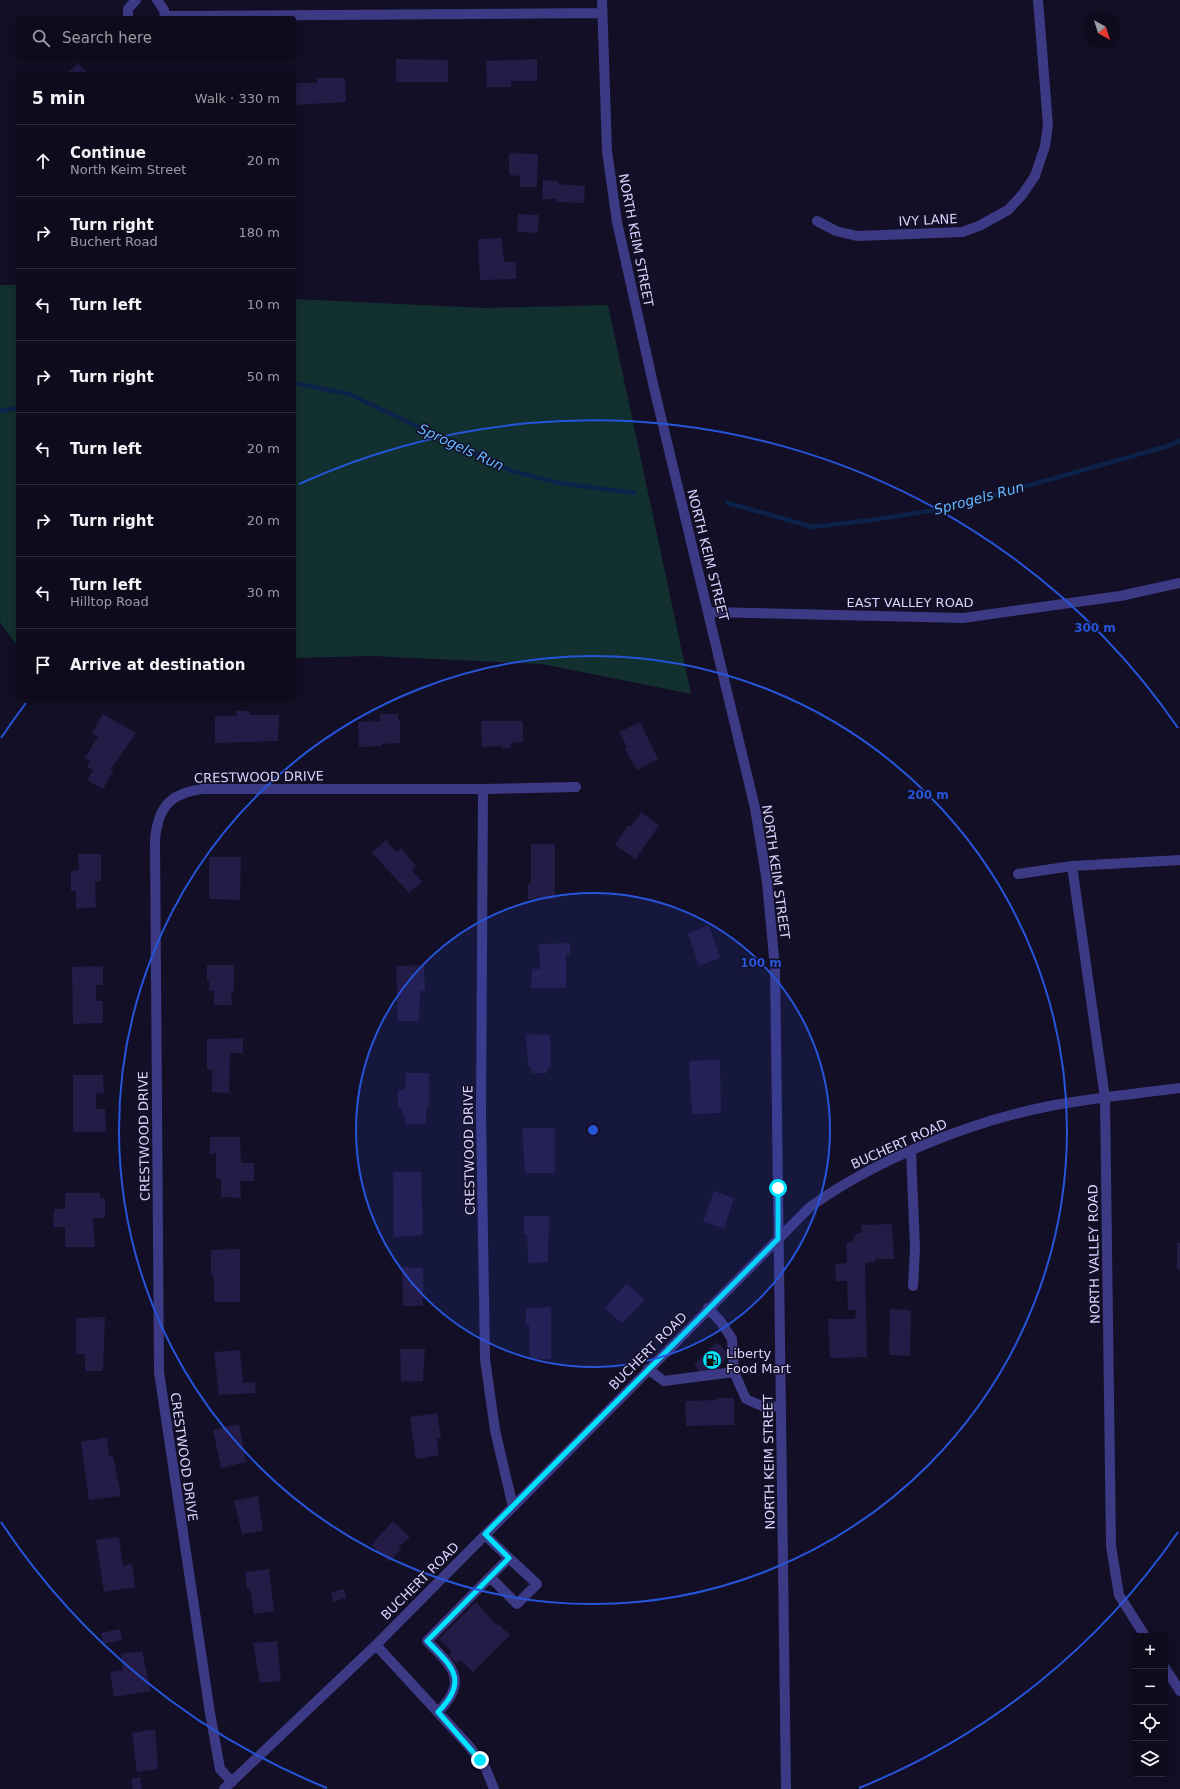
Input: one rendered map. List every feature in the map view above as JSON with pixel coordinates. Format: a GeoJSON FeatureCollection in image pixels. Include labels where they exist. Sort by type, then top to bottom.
{"type":"FeatureCollection","features":[{"type":"Feature","properties":{"kind":"street"},"geometry":{"type":"LineString","coordinates":[[128,16],[128,9],[136,0]]}},
{"type":"Feature","properties":{"kind":"street"},"geometry":{"type":"LineString","coordinates":[[157,0],[164,10],[165,16]]}},
{"type":"Feature","properties":{"kind":"street","name":"NORTH KEIM STREET"},"geometry":{"type":"LineString","coordinates":[[602,0],[607,151],[617,222],[654,388],[755,808],[772,925],[775,968],[786,1789]]}},
{"type":"Feature","properties":{"kind":"street","name":"IVY LANE"},"geometry":{"type":"LineString","coordinates":[[818,221],[836,231],[857,236],[962,232],[979,226],[1008,210],[1035,176],[1045,146],[1048,125],[1038,0]]}},
{"type":"Feature","properties":{"kind":"street"},"geometry":{"type":"LineString","coordinates":[[274,16],[602,13]]}},
{"type":"Feature","properties":{"kind":"street","name":"EAST VALLEY ROAD"},"geometry":{"type":"LineString","coordinates":[[708,612],[963,618],[1120,596],[1180,583]]}},
{"type":"Feature","properties":{"kind":"street","name":"CRESTWOOD DRIVE"},"geometry":{"type":"LineString","coordinates":[[232,1782],[220,1768],[211,1720],[194,1617],[159,1372],[154,840],[157,821],[164,806],[169,800],[184,793],[203,789],[483,789],[576,787]]}},
{"type":"Feature","properties":{"kind":"street","name":"CRESTWOOD DRIVE"},"geometry":{"type":"LineString","coordinates":[[483,789],[482,1114],[485,1359],[495,1430],[514,1507]]}},
{"type":"Feature","properties":{"kind":"street"},"geometry":{"type":"LineString","coordinates":[[1018,874],[1072,866],[1180,860]]}},
{"type":"Feature","properties":{"kind":"street","name":"NORTH VALLEY ROAD"},"geometry":{"type":"LineString","coordinates":[[1072,866],[1105,1098],[1110,1546],[1119,1595],[1143,1633]]}},
{"type":"Feature","properties":{"kind":"street","name":"BUCHERT ROAD"},"geometry":{"type":"LineString","coordinates":[[224,1789],[376,1645],[485,1534],[514,1507],[708,1308],[810,1207],[834,1190],[911,1152],[946,1136],[991,1121],[1046,1107],[1180,1088]]}},
{"type":"Feature","properties":{"kind":"street"},"geometry":{"type":"LineString","coordinates":[[911,1152],[915,1248],[913,1286]]}},
{"type":"Feature","properties":{"kind":"street"},"geometry":{"type":"LineString","coordinates":[[708,1308],[721,1322],[732,1339],[734,1372],[746,1399],[764,1407],[781,1406]]}},
{"type":"Feature","properties":{"kind":"street"},"geometry":{"type":"LineString","coordinates":[[648,1369],[664,1381],[734,1372]]}},
{"type":"Feature","properties":{"kind":"street"},"geometry":{"type":"LineString","coordinates":[[485,1534],[536,1584],[517,1604],[490,1578]]}},
{"type":"Feature","properties":{"kind":"street"},"geometry":{"type":"LineString","coordinates":[[438,1712],[451,1698],[454,1691],[454,1674],[447,1662],[427,1641],[509,1558]]}},
{"type":"Feature","properties":{"kind":"street"},"geometry":{"type":"LineString","coordinates":[[376,1645],[480,1760],[490,1777],[494,1789]]}},
{"type":"Feature","properties":{"kind":"street"},"geometry":{"type":"LineString","coordinates":[[1166,1669],[1180,1691]]}},
{"type":"Feature","properties":{"kind":"green space"},"geometry":{"type":"Polygon","coordinates":[[[0,285],[16,285],[16,644],[0,622],[0,285]]]}},
{"type":"Feature","properties":{"kind":"green space"},"geometry":{"type":"Polygon","coordinates":[[[296,299],[484,308],[608,305],[691,694],[542,664],[372,656],[296,658],[296,299]]]}},
{"type":"Feature","properties":{"kind":"building"},"geometry":{"type":"Polygon","coordinates":[[[396,59],[448,60],[448,82],[396,82],[396,59]]]}},
{"type":"Feature","properties":{"kind":"building"},"geometry":{"type":"Polygon","coordinates":[[[537,59],[537,81],[511,81],[511,87],[487,87],[486,61],[537,59]]]}},
{"type":"Feature","properties":{"kind":"building"},"geometry":{"type":"Polygon","coordinates":[[[78,63],[87,72],[68,72],[78,63]]]}},
{"type":"Feature","properties":{"kind":"building"},"geometry":{"type":"Polygon","coordinates":[[[317,78],[345,78],[346,102],[296,105],[296,83],[317,83],[317,78]]]}},
{"type":"Feature","properties":{"kind":"building"},"geometry":{"type":"Polygon","coordinates":[[[509,153],[538,154],[537,187],[520,187],[520,176],[509,175],[509,153]]]}},
{"type":"Feature","properties":{"kind":"building"},"geometry":{"type":"Polygon","coordinates":[[[543,180],[558,181],[558,184],[585,186],[584,203],[556,202],[556,199],[542,199],[543,180]]]}},
{"type":"Feature","properties":{"kind":"building"},"geometry":{"type":"Polygon","coordinates":[[[518,214],[539,215],[538,233],[517,232],[518,214]]]}},
{"type":"Feature","properties":{"kind":"building"},"geometry":{"type":"Polygon","coordinates":[[[502,238],[504,262],[516,262],[516,279],[480,280],[478,239],[502,238]]]}},
{"type":"Feature","properties":{"kind":"building"},"geometry":{"type":"Polygon","coordinates":[[[236,711],[249,711],[250,715],[279,715],[278,741],[215,743],[215,716],[237,716],[236,711]]]}},
{"type":"Feature","properties":{"kind":"building"},"geometry":{"type":"Polygon","coordinates":[[[103,714],[136,733],[111,769],[114,770],[103,789],[87,780],[93,770],[87,767],[90,761],[85,758],[98,736],[92,733],[103,714]]]}},
{"type":"Feature","properties":{"kind":"building"},"geometry":{"type":"Polygon","coordinates":[[[380,714],[398,714],[398,721],[400,721],[400,743],[382,744],[382,746],[359,747],[358,722],[380,721],[380,714]]]}},
{"type":"Feature","properties":{"kind":"building"},"geometry":{"type":"Polygon","coordinates":[[[481,721],[523,721],[523,742],[511,743],[511,748],[502,748],[502,746],[482,747],[481,721]]]}},
{"type":"Feature","properties":{"kind":"building"},"geometry":{"type":"Polygon","coordinates":[[[640,722],[658,759],[637,770],[624,748],[627,747],[619,732],[640,722]]]}},
{"type":"Feature","properties":{"kind":"building"},"geometry":{"type":"Polygon","coordinates":[[[641,812],[659,825],[636,859],[615,845],[628,825],[631,826],[641,812]]]}},
{"type":"Feature","properties":{"kind":"building"},"geometry":{"type":"Polygon","coordinates":[[[386,840],[396,852],[401,848],[416,866],[412,870],[422,882],[409,893],[372,853],[386,840]]]}},
{"type":"Feature","properties":{"kind":"building"},"geometry":{"type":"Polygon","coordinates":[[[531,844],[555,844],[555,899],[528,899],[528,884],[531,883],[531,844]]]}},
{"type":"Feature","properties":{"kind":"building"},"geometry":{"type":"Polygon","coordinates":[[[78,854],[101,854],[101,881],[95,881],[96,907],[76,909],[76,891],[71,891],[71,871],[79,870],[78,854]]]}},
{"type":"Feature","properties":{"kind":"building"},"geometry":{"type":"Polygon","coordinates":[[[209,857],[241,857],[240,900],[209,899],[209,857]]]}},
{"type":"Feature","properties":{"kind":"building"},"geometry":{"type":"Polygon","coordinates":[[[709,925],[720,958],[699,966],[688,933],[709,925]]]}},
{"type":"Feature","properties":{"kind":"building"},"geometry":{"type":"Polygon","coordinates":[[[570,943],[570,954],[566,954],[566,988],[531,988],[532,969],[540,969],[539,944],[570,943]]]}},
{"type":"Feature","properties":{"kind":"building"},"geometry":{"type":"Polygon","coordinates":[[[207,965],[234,965],[234,991],[231,991],[232,1005],[214,1005],[214,991],[209,991],[209,981],[207,981],[207,965]]]}},
{"type":"Feature","properties":{"kind":"building"},"geometry":{"type":"Polygon","coordinates":[[[424,965],[425,991],[420,991],[419,1021],[398,1021],[396,966],[424,965]]]}},
{"type":"Feature","properties":{"kind":"building"},"geometry":{"type":"Polygon","coordinates":[[[103,966],[103,985],[96,985],[96,1001],[103,1001],[103,1023],[73,1024],[72,967],[103,966]]]}},
{"type":"Feature","properties":{"kind":"building"},"geometry":{"type":"Polygon","coordinates":[[[526,1034],[550,1035],[551,1066],[548,1067],[547,1073],[532,1073],[531,1067],[528,1066],[526,1034]]]}},
{"type":"Feature","properties":{"kind":"building"},"geometry":{"type":"Polygon","coordinates":[[[243,1038],[243,1053],[230,1053],[229,1093],[212,1092],[212,1070],[207,1069],[207,1039],[243,1038]]]}},
{"type":"Feature","properties":{"kind":"building"},"geometry":{"type":"Polygon","coordinates":[[[720,1060],[721,1113],[692,1114],[689,1061],[720,1060]]]}},
{"type":"Feature","properties":{"kind":"building"},"geometry":{"type":"Polygon","coordinates":[[[406,1073],[429,1073],[429,1106],[426,1108],[426,1124],[405,1124],[405,1116],[403,1116],[402,1108],[398,1108],[398,1090],[405,1090],[406,1073]]]}},
{"type":"Feature","properties":{"kind":"building"},"geometry":{"type":"Polygon","coordinates":[[[73,1075],[103,1075],[104,1094],[96,1093],[96,1109],[105,1109],[106,1132],[73,1132],[73,1075]]]}},
{"type":"Feature","properties":{"kind":"building"},"geometry":{"type":"Polygon","coordinates":[[[522,1128],[555,1128],[555,1173],[525,1173],[522,1128]]]}},
{"type":"Feature","properties":{"kind":"building"},"geometry":{"type":"Polygon","coordinates":[[[210,1137],[240,1137],[241,1163],[254,1163],[254,1181],[240,1181],[241,1198],[221,1197],[221,1179],[216,1179],[216,1153],[210,1154],[210,1137]]]}},
{"type":"Feature","properties":{"kind":"building"},"geometry":{"type":"Polygon","coordinates":[[[393,1172],[421,1172],[423,1235],[394,1237],[393,1172]]]}},
{"type":"Feature","properties":{"kind":"building"},"geometry":{"type":"Polygon","coordinates":[[[714,1191],[734,1198],[724,1228],[703,1222],[714,1191]]]}},
{"type":"Feature","properties":{"kind":"building"},"geometry":{"type":"Polygon","coordinates":[[[65,1193],[100,1193],[100,1198],[105,1198],[105,1218],[93,1218],[95,1247],[65,1247],[65,1227],[53,1227],[54,1209],[65,1209],[65,1193]]]}},
{"type":"Feature","properties":{"kind":"building"},"geometry":{"type":"Polygon","coordinates":[[[524,1216],[549,1216],[548,1262],[528,1263],[527,1234],[524,1234],[524,1216]]]}},
{"type":"Feature","properties":{"kind":"building"},"geometry":{"type":"Polygon","coordinates":[[[892,1224],[894,1259],[875,1259],[875,1262],[865,1263],[867,1357],[830,1358],[828,1319],[855,1319],[856,1310],[848,1310],[847,1281],[836,1281],[835,1264],[847,1263],[846,1243],[852,1242],[856,1234],[862,1232],[861,1225],[892,1224]]]}},
{"type":"Feature","properties":{"kind":"building"},"geometry":{"type":"Polygon","coordinates":[[[1177,1243],[1180,1243],[1180,1270],[1177,1269],[1177,1243]]]}},
{"type":"Feature","properties":{"kind":"building"},"geometry":{"type":"Polygon","coordinates":[[[240,1249],[240,1302],[214,1302],[214,1275],[211,1275],[211,1250],[240,1249]]]}},
{"type":"Feature","properties":{"kind":"building"},"geometry":{"type":"Polygon","coordinates":[[[402,1267],[423,1268],[423,1306],[403,1306],[402,1267]]]}},
{"type":"Feature","properties":{"kind":"building"},"geometry":{"type":"Polygon","coordinates":[[[626,1284],[645,1300],[622,1323],[605,1309],[626,1284]]]}},
{"type":"Feature","properties":{"kind":"building"},"geometry":{"type":"Polygon","coordinates":[[[551,1307],[551,1359],[530,1360],[529,1325],[526,1326],[526,1308],[551,1307]]]}},
{"type":"Feature","properties":{"kind":"building"},"geometry":{"type":"Polygon","coordinates":[[[890,1309],[911,1310],[910,1356],[889,1355],[890,1309]]]}},
{"type":"Feature","properties":{"kind":"building"},"geometry":{"type":"Polygon","coordinates":[[[105,1317],[103,1371],[85,1371],[85,1354],[76,1354],[76,1318],[105,1317]]]}},
{"type":"Feature","properties":{"kind":"building","name":"Liberty Food Mart"},"geometry":{"type":"Polygon","coordinates":[[[717,1342],[730,1355],[707,1379],[694,1365],[717,1342]]]}},
{"type":"Feature","properties":{"kind":"building"},"geometry":{"type":"Polygon","coordinates":[[[400,1349],[425,1349],[423,1381],[401,1382],[400,1349]]]}},
{"type":"Feature","properties":{"kind":"building"},"geometry":{"type":"Polygon","coordinates":[[[240,1350],[243,1383],[255,1382],[256,1393],[219,1395],[214,1352],[240,1350]]]}},
{"type":"Feature","properties":{"kind":"building"},"geometry":{"type":"Polygon","coordinates":[[[716,1398],[734,1398],[734,1425],[686,1426],[685,1401],[717,1400],[716,1398]]]}},
{"type":"Feature","properties":{"kind":"building"},"geometry":{"type":"Polygon","coordinates":[[[437,1413],[441,1438],[437,1438],[439,1455],[416,1459],[410,1417],[437,1413]]]}},
{"type":"Feature","properties":{"kind":"building"},"geometry":{"type":"Polygon","coordinates":[[[239,1424],[246,1462],[221,1468],[213,1430],[239,1424]]]}},
{"type":"Feature","properties":{"kind":"building"},"geometry":{"type":"Polygon","coordinates":[[[107,1437],[109,1457],[113,1456],[121,1496],[89,1500],[81,1442],[107,1437]]]}},
{"type":"Feature","properties":{"kind":"building"},"geometry":{"type":"Polygon","coordinates":[[[258,1496],[263,1531],[242,1534],[234,1501],[258,1496]]]}},
{"type":"Feature","properties":{"kind":"building"},"geometry":{"type":"Polygon","coordinates":[[[393,1521],[410,1537],[399,1547],[401,1549],[389,1562],[371,1545],[393,1521]]]}},
{"type":"Feature","properties":{"kind":"building"},"geometry":{"type":"Polygon","coordinates":[[[119,1537],[123,1566],[132,1564],[135,1587],[104,1592],[96,1540],[119,1537]]]}},
{"type":"Feature","properties":{"kind":"building"},"geometry":{"type":"Polygon","coordinates":[[[269,1569],[274,1611],[254,1614],[250,1589],[247,1589],[245,1572],[269,1569]]]}},
{"type":"Feature","properties":{"kind":"building"},"geometry":{"type":"Polygon","coordinates":[[[344,1589],[346,1598],[333,1602],[331,1592],[344,1589]]]}},
{"type":"Feature","properties":{"kind":"building"},"geometry":{"type":"Polygon","coordinates":[[[476,1602],[496,1625],[498,1624],[510,1635],[473,1672],[460,1660],[456,1663],[449,1655],[452,1652],[439,1639],[476,1602]]]}},
{"type":"Feature","properties":{"kind":"building"},"geometry":{"type":"Polygon","coordinates":[[[120,1629],[122,1640],[103,1644],[101,1633],[120,1629]]]}},
{"type":"Feature","properties":{"kind":"building"},"geometry":{"type":"Polygon","coordinates":[[[277,1641],[281,1681],[260,1683],[253,1643],[277,1641]]]}},
{"type":"Feature","properties":{"kind":"building"},"geometry":{"type":"Polygon","coordinates":[[[142,1651],[151,1691],[114,1697],[110,1672],[123,1670],[121,1654],[142,1651]]]}},
{"type":"Feature","properties":{"kind":"building"},"geometry":{"type":"Polygon","coordinates":[[[155,1729],[158,1769],[137,1772],[132,1733],[155,1729]]]}},
{"type":"Feature","properties":{"kind":"building"},"geometry":{"type":"Polygon","coordinates":[[[140,1777],[142,1789],[133,1789],[131,1779],[140,1777]]]}},
{"type":"Feature","properties":{"kind":"waterway","name":"Sprogels Run"},"geometry":{"type":"LineString","coordinates":[[296,383],[349,394],[511,471],[559,483],[634,493]]}},
{"type":"Feature","properties":{"kind":"waterway","name":"Sprogels Run"},"geometry":{"type":"LineString","coordinates":[[0,411],[16,408]]}},
{"type":"Feature","properties":{"kind":"waterway","name":"Sprogels Run"},"geometry":{"type":"LineString","coordinates":[[728,503],[813,527],[872,520],[949,508],[1168,446],[1180,441]]}},
{"type":"Feature","properties":{"kind":"place","name":"Liberty Food Mart"},"geometry":{"type":"Point","coordinates":[712,1360]}},
{"type":"Feature","properties":{"kind":"route"},"geometry":{"type":"LineString","coordinates":[[480,1760],[438,1712],[451,1698],[454,1691],[454,1674],[447,1662],[427,1641],[509,1558],[485,1534],[514,1507],[708,1308],[778,1239],[778,1188]]}}]}
